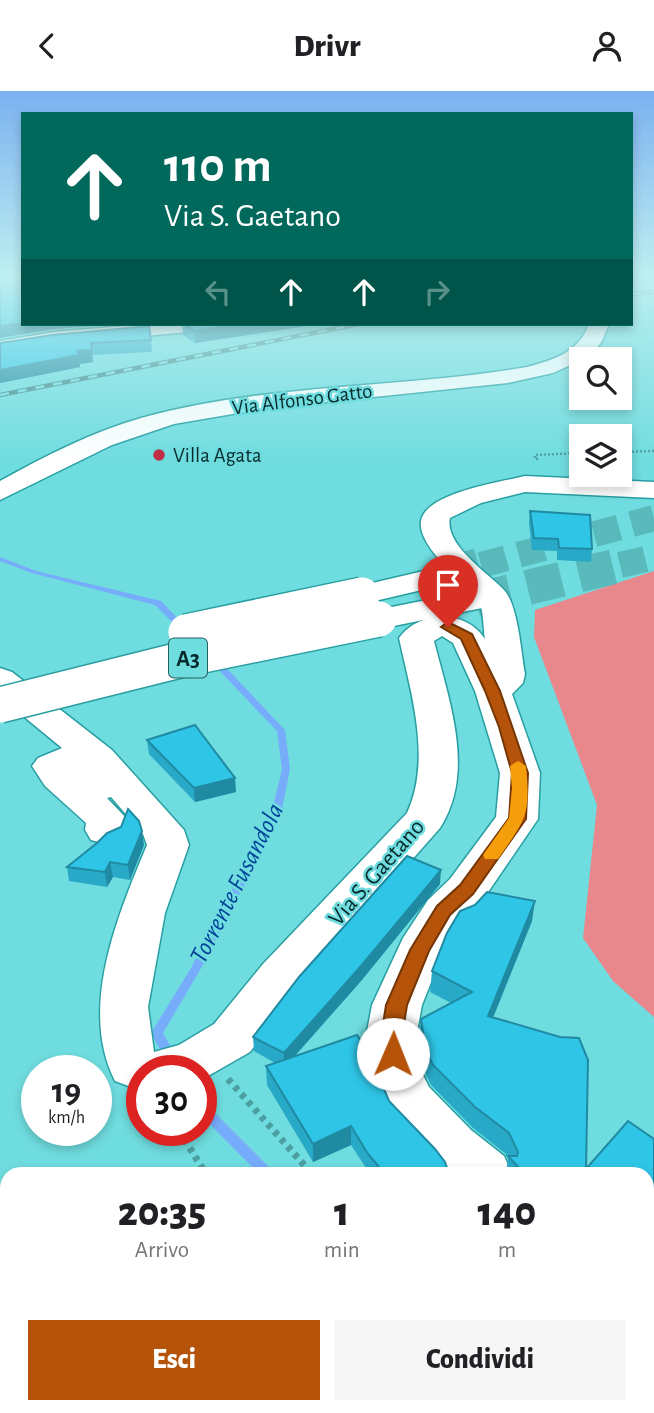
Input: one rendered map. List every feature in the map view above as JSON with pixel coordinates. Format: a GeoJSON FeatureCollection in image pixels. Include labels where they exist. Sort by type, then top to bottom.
{"type":"FeatureCollection","features":[{"type":"Feature","properties":{"kind":"main road"},"geometry":{"type":"LineString","coordinates":[[0,348],[60,339]]}},
{"type":"Feature","properties":{"kind":"main road","name":"Via Alfonso Gatto"},"geometry":{"type":"LineString","coordinates":[[0,492],[110,435],[174,417],[262,403],[496,378],[543,368],[581,353],[593,339]]}},
{"type":"Feature","properties":{"kind":"main road"},"geometry":{"type":"LineString","coordinates":[[476,1167],[421,1117],[409,1102],[396,1073],[391,1037],[397,1005],[420,950],[444,911],[466,890],[517,819],[520,773],[493,691],[505,683],[507,674],[496,604],[492,595],[446,550],[434,525],[437,514],[471,497],[525,484],[654,490]]}},
{"type":"Feature","properties":{"kind":"main road","name":"A3"},"geometry":{"type":"LineString","coordinates":[[0,705],[188,658],[370,607],[445,575]]}},
{"type":"Feature","properties":{"kind":"main road","name":"A3"},"geometry":{"type":"LineString","coordinates":[[0,680],[169,636],[370,607],[475,600]]}},
{"type":"Feature","properties":{"kind":"main road","name":"Via S. Gaetano"},"geometry":{"type":"LineString","coordinates":[[197,1055],[232,1038],[281,977],[425,819],[433,801],[439,736],[416,638],[434,627],[457,630],[467,637],[493,691]]}},
{"type":"Feature","properties":{"kind":"main road"},"geometry":{"type":"LineString","coordinates":[[0,680],[98,758],[163,830],[168,845],[142,913],[123,1007],[129,1055]]}},
{"type":"Feature","properties":{"kind":"main road"},"geometry":{"type":"LineString","coordinates":[[106,830],[107,820],[59,777],[52,765],[68,758],[96,781],[125,814],[150,813]]}},
{"type":"Feature","properties":{"kind":"path"},"geometry":{"type":"LineString","coordinates":[[632,451],[654,450]]}},
{"type":"Feature","properties":{"kind":"path"},"geometry":{"type":"LineString","coordinates":[[566,460],[535,459],[535,455],[569,454]]}},
{"type":"Feature","properties":{"kind":"path"},"geometry":{"type":"LineString","coordinates":[[217,1097],[303,1167]]}},
{"type":"Feature","properties":{"kind":"path"},"geometry":{"type":"LineString","coordinates":[[188,1146],[202,1167]]}},
{"type":"Feature","properties":{"kind":"shaded area"},"geometry":{"type":"Polygon","coordinates":[[[654,571],[654,1017],[613,981],[583,938],[597,805],[534,637],[535,610],[654,571]]]}},
{"type":"Feature","properties":{"kind":"building"},"geometry":{"type":"Polygon","coordinates":[[[29,339],[151,340],[91,343],[92,350],[77,351],[79,355],[0,370],[0,343],[29,339]]]}},
{"type":"Feature","properties":{"kind":"building"},"geometry":{"type":"Polygon","coordinates":[[[530,511],[590,515],[592,549],[559,548],[558,539],[534,538],[530,511]]]}},
{"type":"Feature","properties":{"kind":"building"},"geometry":{"type":"Polygon","coordinates":[[[195,725],[235,778],[194,788],[147,740],[195,725]]]}},
{"type":"Feature","properties":{"kind":"building"},"geometry":{"type":"Polygon","coordinates":[[[128,809],[139,821],[142,831],[128,865],[110,862],[105,872],[67,867],[107,833],[121,827],[128,809]]]}},
{"type":"Feature","properties":{"kind":"building"},"geometry":{"type":"Polygon","coordinates":[[[407,856],[441,870],[284,1053],[253,1037],[299,977],[407,856]]]}},
{"type":"Feature","properties":{"kind":"building"},"geometry":{"type":"Polygon","coordinates":[[[487,892],[535,901],[488,1016],[560,1037],[579,1038],[588,1060],[586,1167],[518,1167],[508,1156],[517,1156],[518,1152],[509,1133],[475,1107],[433,1065],[426,1052],[421,1019],[472,992],[432,971],[447,933],[460,911],[475,905],[487,892]]]}},
{"type":"Feature","properties":{"kind":"building"},"geometry":{"type":"Polygon","coordinates":[[[357,1035],[368,1051],[389,1101],[435,1149],[447,1167],[379,1167],[351,1126],[313,1144],[266,1066],[357,1035]]]}},
{"type":"Feature","properties":{"kind":"building"},"geometry":{"type":"Polygon","coordinates":[[[628,1121],[654,1139],[654,1167],[588,1167],[628,1121]]]}},
{"type":"Feature","properties":{"kind":"waterway","name":"Torrente Fusandola"},"geometry":{"type":"LineString","coordinates":[[0,559],[34,572],[158,603],[181,626]]}},
{"type":"Feature","properties":{"kind":"waterway","name":"Torrente Fusandola"},"geometry":{"type":"LineString","coordinates":[[169,1055],[157,1033],[195,970],[276,815],[286,769],[281,730],[215,661]]}},
{"type":"Feature","properties":{"kind":"waterway","name":"Torrente Fusandola"},"geometry":{"type":"LineString","coordinates":[[217,1123],[260,1167]]}},
{"type":"Feature","properties":{"kind":"tunnel"},"geometry":{"type":"LineString","coordinates":[[481,565],[654,518]]}},
{"type":"Feature","properties":{"kind":"tunnel"},"geometry":{"type":"LineString","coordinates":[[620,565],[654,557]]}},
{"type":"Feature","properties":{"kind":"tunnel"},"geometry":{"type":"LineString","coordinates":[[445,575],[488,563]]}},
{"type":"Feature","properties":{"kind":"tunnel"},"geometry":{"type":"LineString","coordinates":[[476,600],[628,563]]}},
{"type":"Feature","properties":{"kind":"railway"},"geometry":{"type":"LineString","coordinates":[[0,395],[285,339]]}},
{"type":"Feature","properties":{"kind":"slow traffic"},"geometry":{"type":"LineString","coordinates":[[492,855],[517,819],[520,788],[518,766]]}},
{"type":"Feature","properties":{"kind":"place","name":"Villa Agata"},"geometry":{"type":"Point","coordinates":[159,455]}},
{"type":"Feature","properties":{"kind":"route"},"geometry":{"type":"LineString","coordinates":[[393,1054],[391,1037],[397,1005],[420,950],[444,911],[466,890],[517,819],[520,773],[506,727],[493,691],[467,637],[448,627]]}}]}
